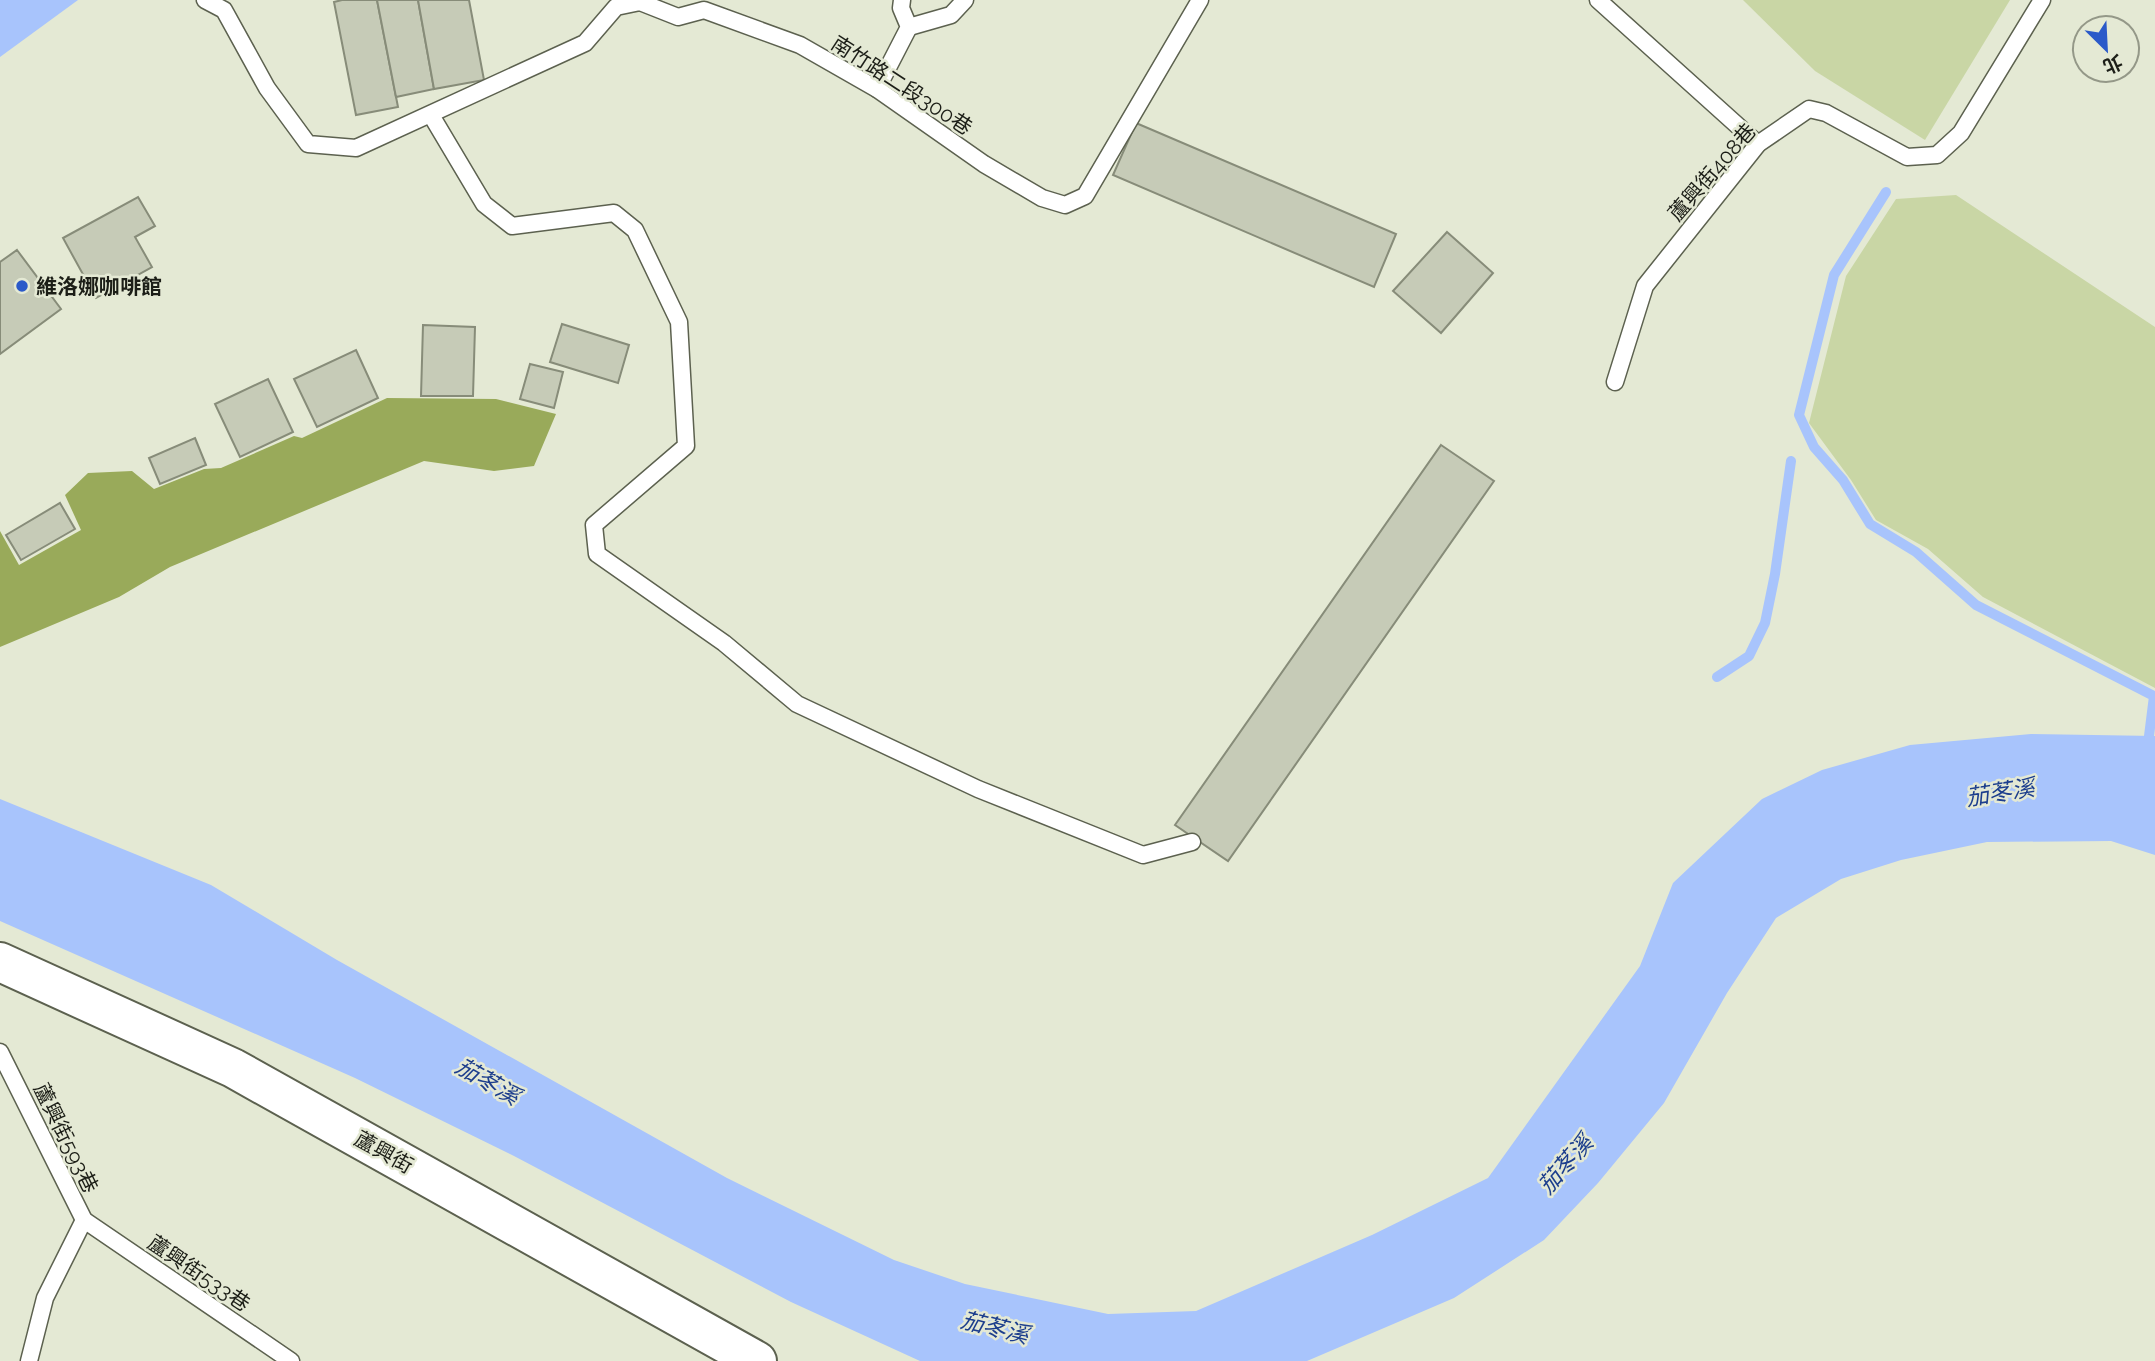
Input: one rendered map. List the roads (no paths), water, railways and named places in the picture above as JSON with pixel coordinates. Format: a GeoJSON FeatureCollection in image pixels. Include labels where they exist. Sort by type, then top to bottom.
{"type":"FeatureCollection","features":[{"type":"Feature","properties":{"kind":"street","name":"蘆興街"},"geometry":{"type":"LineString","coordinates":[[0,962],[233,1068],[757,1361]]}},
{"type":"Feature","properties":{"kind":"lane","name":"南竹路二段300巷"},"geometry":{"type":"LineString","coordinates":[[205,0],[224,10],[267,88],[309,144],[356,148],[585,43],[616,7],[640,2],[678,17],[704,10],[800,45],[877,89],[984,164],[1042,198],[1065,205],[1085,196],[1200,0]]}},
{"type":"Feature","properties":{"kind":"lane"},"geometry":{"type":"LineString","coordinates":[[902,0],[901,8],[909,27]]}},
{"type":"Feature","properties":{"kind":"lane"},"geometry":{"type":"LineString","coordinates":[[877,89],[909,27],[951,15],[965,0]]}},
{"type":"Feature","properties":{"kind":"lane"},"geometry":{"type":"LineString","coordinates":[[1598,0],[1758,144]]}},
{"type":"Feature","properties":{"kind":"lane","name":"蘆興街408巷"},"geometry":{"type":"LineString","coordinates":[[1615,382],[1645,286],[1758,144],[1809,109],[1826,113],[1907,157],[1937,155],[1961,133],[2042,0]]}},
{"type":"Feature","properties":{"kind":"lane"},"geometry":{"type":"LineString","coordinates":[[432,115],[484,204],[512,226],[614,213],[635,230],[679,323],[686,446],[594,525],[597,554],[724,643],[797,704],[978,789],[1143,855],[1192,842]]}},
{"type":"Feature","properties":{"kind":"lane","name":"蘆興街593巷"},"geometry":{"type":"LineString","coordinates":[[0,1052],[84,1220],[45,1298],[29,1361]]}},
{"type":"Feature","properties":{"kind":"lane","name":"蘆興街533巷"},"geometry":{"type":"LineString","coordinates":[[84,1220],[291,1361]]}},
{"type":"Feature","properties":{"kind":"water"},"geometry":{"type":"Polygon","coordinates":[[[0,0],[78,0],[0,57],[0,0]]]}},
{"type":"Feature","properties":{"kind":"water","name":"茄苳溪"},"geometry":{"type":"Polygon","coordinates":[[[2031,734],[2155,736],[2155,855],[2111,841],[1987,842],[1901,860],[1841,879],[1776,918],[1727,993],[1664,1103],[1598,1183],[1544,1240],[1454,1298],[1307,1361],[920,1361],[791,1302],[514,1156],[355,1078],[0,921],[0,799],[211,885],[337,960],[727,1178],[894,1260],[965,1284],[1108,1314],[1196,1311],[1372,1235],[1488,1178],[1640,966],[1673,883],[1762,799],[1822,770],[1910,745],[2031,734]]]}},
{"type":"Feature","properties":{"kind":"waterway"},"geometry":{"type":"LineString","coordinates":[[1886,192],[1834,275],[1799,415],[1814,447],[1843,480],[1870,524],[1916,552],[1976,605],[2154,696],[2149,736]]}},
{"type":"Feature","properties":{"kind":"waterway"},"geometry":{"type":"LineString","coordinates":[[1717,677],[1749,656],[1765,623],[1775,574],[1791,461]]}},
{"type":"Feature","properties":{"kind":"place","name":"維洛娜咖啡館"},"geometry":{"type":"Point","coordinates":[22,286]}}]}
